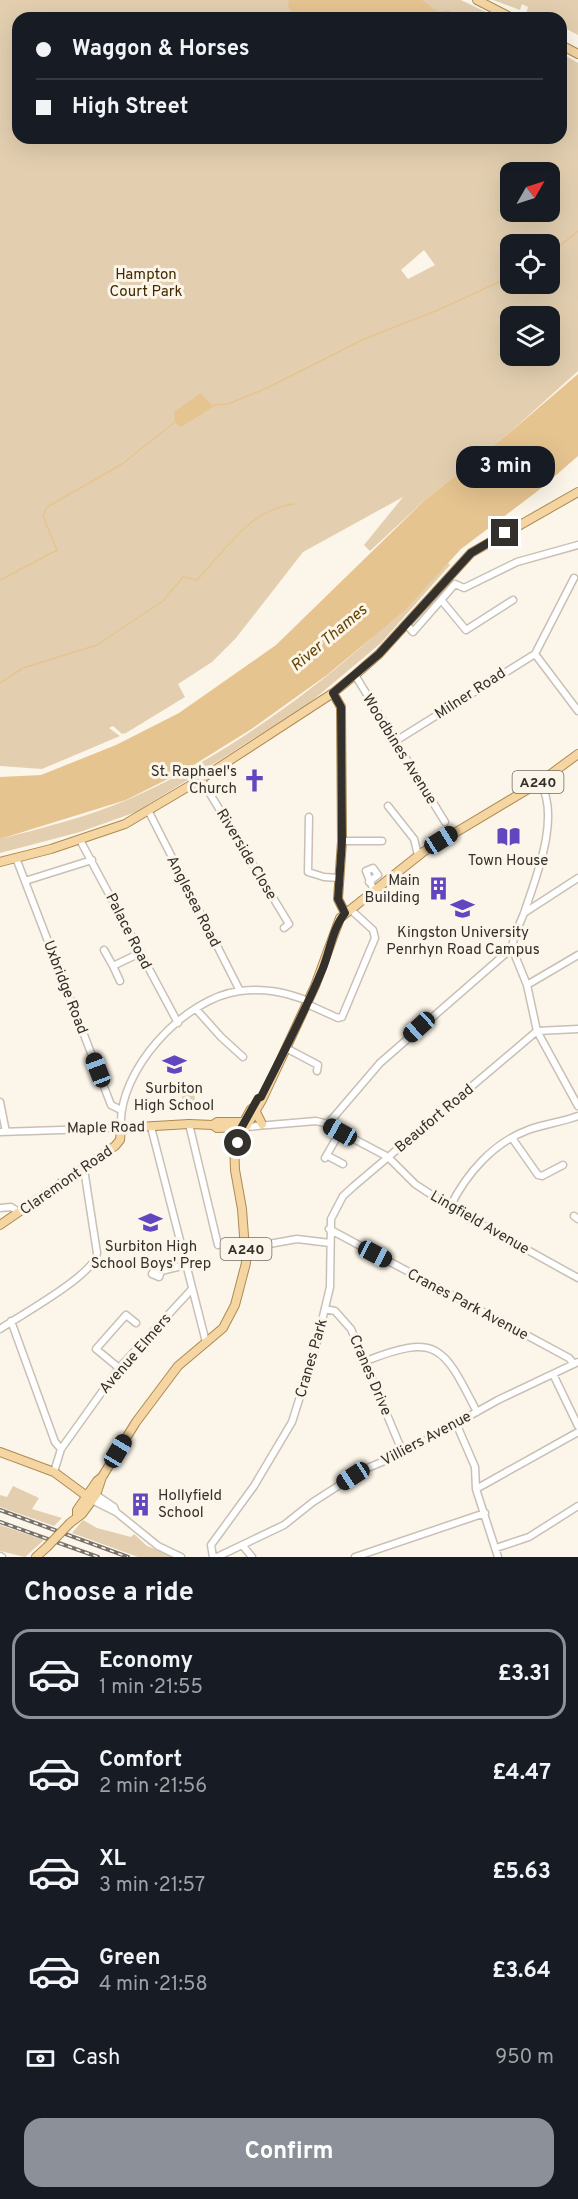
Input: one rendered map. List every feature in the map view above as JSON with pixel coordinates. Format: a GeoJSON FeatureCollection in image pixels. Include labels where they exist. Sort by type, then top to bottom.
{"type":"FeatureCollection","features":[{"type":"Feature","properties":{"kind":"main road"},"geometry":{"type":"LineString","coordinates":[[477,0],[500,12]]}},
{"type":"Feature","properties":{"kind":"main road"},"geometry":{"type":"LineString","coordinates":[[0,861],[80,840],[125,824],[149,812],[201,779],[333,693],[452,580],[472,552],[578,492]]}},
{"type":"Feature","properties":{"kind":"main road"},"geometry":{"type":"LineString","coordinates":[[333,693],[341,707],[342,841],[338,899],[347,911]]}},
{"type":"Feature","properties":{"kind":"main road","name":"A240"},"geometry":{"type":"LineString","coordinates":[[245,1125],[256,1112],[261,1097],[323,969],[339,920],[347,911],[418,855],[496,806],[540,782],[578,754]]}},
{"type":"Feature","properties":{"kind":"main road","name":"A240"},"geometry":{"type":"LineString","coordinates":[[36,1557],[78,1515],[82,1514],[136,1422],[178,1366],[223,1328],[235,1305],[245,1273],[246,1248],[235,1170],[236,1144],[258,1098],[261,1097]]}},
{"type":"Feature","properties":{"kind":"main road"},"geometry":{"type":"LineString","coordinates":[[256,1112],[262,1124]]}},
{"type":"Feature","properties":{"kind":"main road","name":"Maple Road"},"geometry":{"type":"LineString","coordinates":[[121,1128],[213,1125],[217,1122],[245,1125]]}},
{"type":"Feature","properties":{"kind":"main road","name":"Claremont Road"},"geometry":{"type":"LineString","coordinates":[[0,1225],[84,1169],[119,1142],[121,1128]]}},
{"type":"Feature","properties":{"kind":"main road"},"geometry":{"type":"LineString","coordinates":[[0,1452],[54,1472],[91,1496]]}},
{"type":"Feature","properties":{"kind":"street"},"geometry":{"type":"LineString","coordinates":[[406,624],[413,632],[441,601],[452,580],[464,588],[517,562],[578,545]]}},
{"type":"Feature","properties":{"kind":"street","name":"Milner Road"},"geometry":{"type":"LineString","coordinates":[[394,742],[535,654],[574,578]]}},
{"type":"Feature","properties":{"kind":"street"},"geometry":{"type":"LineString","coordinates":[[441,601],[466,630],[513,600]]}},
{"type":"Feature","properties":{"kind":"street"},"geometry":{"type":"LineString","coordinates":[[535,654],[578,711]]}},
{"type":"Feature","properties":{"kind":"street","name":"Woodbines Avenue"},"geometry":{"type":"LineString","coordinates":[[354,675],[445,822]]}},
{"type":"Feature","properties":{"kind":"street","name":"Riverside Close"},"geometry":{"type":"LineString","coordinates":[[201,779],[288,924],[284,928]]}},
{"type":"Feature","properties":{"kind":"street"},"geometry":{"type":"LineString","coordinates":[[327,1125],[366,1077],[512,948],[540,867],[546,835],[546,796],[540,782]]}},
{"type":"Feature","properties":{"kind":"street"},"geometry":{"type":"LineString","coordinates":[[388,806],[414,839],[418,855]]}},
{"type":"Feature","properties":{"kind":"street","name":"Anglesea Road"},"geometry":{"type":"LineString","coordinates":[[149,812],[240,991]]}},
{"type":"Feature","properties":{"kind":"street"},"geometry":{"type":"LineString","coordinates":[[309,818],[308,872],[324,877],[339,878]]}},
{"type":"Feature","properties":{"kind":"street","name":"Palace Road"},"geometry":{"type":"LineString","coordinates":[[80,840],[178,1023]]}},
{"type":"Feature","properties":{"kind":"street"},"geometry":{"type":"LineString","coordinates":[[342,841],[382,841]]}},
{"type":"Feature","properties":{"kind":"street","name":"Uxbridge Road"},"geometry":{"type":"LineString","coordinates":[[16,858],[111,1105],[122,1110]]}},
{"type":"Feature","properties":{"kind":"street"},"geometry":{"type":"LineString","coordinates":[[25,881],[92,860]]}},
{"type":"Feature","properties":{"kind":"street"},"geometry":{"type":"LineString","coordinates":[[524,914],[578,878]]}},
{"type":"Feature","properties":{"kind":"street"},"geometry":{"type":"LineString","coordinates":[[369,882],[374,891]]}},
{"type":"Feature","properties":{"kind":"street"},"geometry":{"type":"LineString","coordinates":[[121,1128],[127,1089],[142,1061],[178,1023],[212,1000],[240,991],[271,990],[307,1003],[338,1018],[342,1017],[375,938],[373,930],[347,911]]}},
{"type":"Feature","properties":{"kind":"street"},"geometry":{"type":"LineString","coordinates":[[512,948],[527,985],[537,1031],[578,1106]]}},
{"type":"Feature","properties":{"kind":"street"},"geometry":{"type":"LineString","coordinates":[[104,950],[120,981]]}},
{"type":"Feature","properties":{"kind":"street"},"geometry":{"type":"LineString","coordinates":[[113,966],[140,952]]}},
{"type":"Feature","properties":{"kind":"street"},"geometry":{"type":"LineString","coordinates":[[527,985],[578,955]]}},
{"type":"Feature","properties":{"kind":"street"},"geometry":{"type":"LineString","coordinates":[[196,1009],[243,1057]]}},
{"type":"Feature","properties":{"kind":"street"},"geometry":{"type":"LineString","coordinates":[[537,1031],[578,1029]]}},
{"type":"Feature","properties":{"kind":"street","name":"Beaufort Road"},"geometry":{"type":"LineString","coordinates":[[245,1125],[316,1121],[388,1157],[537,1031]]}},
{"type":"Feature","properties":{"kind":"street"},"geometry":{"type":"LineString","coordinates":[[286,1048],[318,1065],[318,1071]]}},
{"type":"Feature","properties":{"kind":"street"},"geometry":{"type":"LineString","coordinates":[[0,1102],[3,1132]]}},
{"type":"Feature","properties":{"kind":"street"},"geometry":{"type":"LineString","coordinates":[[450,1207],[473,1170],[512,1138],[527,1130],[578,1116]]}},
{"type":"Feature","properties":{"kind":"street"},"geometry":{"type":"LineString","coordinates":[[189,1124],[218,1245]]}},
{"type":"Feature","properties":{"kind":"street","name":"Beaufort Road"},"geometry":{"type":"LineString","coordinates":[[245,1125],[286,1124]]}},
{"type":"Feature","properties":{"kind":"street"},"geometry":{"type":"LineString","coordinates":[[151,1127],[206,1342]]}},
{"type":"Feature","properties":{"kind":"street","name":"Maple Road"},"geometry":{"type":"LineString","coordinates":[[3,1132],[121,1128]]}},
{"type":"Feature","properties":{"kind":"street"},"geometry":{"type":"LineString","coordinates":[[340,1132],[326,1157],[342,1164]]}},
{"type":"Feature","properties":{"kind":"street"},"geometry":{"type":"LineString","coordinates":[[512,1138],[535,1173],[542,1176],[563,1166]]}},
{"type":"Feature","properties":{"kind":"street","name":"Lingfield Avenue"},"geometry":{"type":"LineString","coordinates":[[388,1157],[416,1184],[450,1207],[578,1278]]}},
{"type":"Feature","properties":{"kind":"street","name":"Cranes Park"},"geometry":{"type":"LineString","coordinates":[[213,1557],[211,1545],[254,1486],[292,1422],[311,1365],[330,1287],[329,1229],[336,1206],[342,1196],[388,1157]]}},
{"type":"Feature","properties":{"kind":"street"},"geometry":{"type":"LineString","coordinates":[[0,1329],[81,1275],[97,1257],[84,1169]]}},
{"type":"Feature","properties":{"kind":"street"},"geometry":{"type":"LineString","coordinates":[[526,1174],[533,1169]]}},
{"type":"Feature","properties":{"kind":"street"},"geometry":{"type":"LineString","coordinates":[[0,1208],[11,1207],[19,1212]]}},
{"type":"Feature","properties":{"kind":"street","name":"Cranes Park Avenue"},"geometry":{"type":"LineString","coordinates":[[329,1229],[576,1363]]}},
{"type":"Feature","properties":{"kind":"street"},"geometry":{"type":"LineString","coordinates":[[246,1248],[297,1239],[330,1243]]}},
{"type":"Feature","properties":{"kind":"street"},"geometry":{"type":"LineString","coordinates":[[161,1271],[186,1265]]}},
{"type":"Feature","properties":{"kind":"street","name":"Avenue Elmers"},"geometry":{"type":"LineString","coordinates":[[54,1472],[62,1449],[119,1368],[192,1289]]}},
{"type":"Feature","properties":{"kind":"street","name":"Cranes Drive"},"geometry":{"type":"LineString","coordinates":[[325,1309],[335,1311],[344,1318],[366,1361],[403,1453]]}},
{"type":"Feature","properties":{"kind":"street"},"geometry":{"type":"LineString","coordinates":[[119,1368],[96,1349],[126,1315],[136,1323]]}},
{"type":"Feature","properties":{"kind":"street"},"geometry":{"type":"LineString","coordinates":[[11,1321],[55,1442],[62,1449]]}},
{"type":"Feature","properties":{"kind":"street"},"geometry":{"type":"LineString","coordinates":[[366,1361],[400,1347],[421,1346],[430,1349],[451,1365],[477,1412]]}},
{"type":"Feature","properties":{"kind":"street","name":"Villiers Avenue"},"geometry":{"type":"LineString","coordinates":[[217,1557],[284,1526],[353,1476],[403,1453],[477,1412],[576,1363]]}},
{"type":"Feature","properties":{"kind":"street"},"geometry":{"type":"LineString","coordinates":[[553,1374],[578,1426]]}},
{"type":"Feature","properties":{"kind":"street"},"geometry":{"type":"LineString","coordinates":[[456,1423],[476,1467],[477,1488],[498,1557]]}},
{"type":"Feature","properties":{"kind":"street"},"geometry":{"type":"LineString","coordinates":[[477,1488],[578,1432]]}},
{"type":"Feature","properties":{"kind":"street"},"geometry":{"type":"LineString","coordinates":[[91,1496],[116,1512],[158,1546],[181,1557]]}},
{"type":"Feature","properties":{"kind":"street"},"geometry":{"type":"LineString","coordinates":[[496,1548],[529,1537],[578,1506]]}},
{"type":"Feature","properties":{"kind":"street"},"geometry":{"type":"LineString","coordinates":[[355,1557],[485,1513]]}},
{"type":"Feature","properties":{"kind":"street"},"geometry":{"type":"LineString","coordinates":[[243,1546],[252,1557]]}},
{"type":"Feature","properties":{"kind":"green space","name":"Hampton Court Park"},"geometry":{"type":"Polygon","coordinates":[[[0,0],[461,0],[486,12],[12,12],[12,144],[567,144],[567,57],[578,63],[578,371],[508,434],[426,499],[370,551],[364,545],[403,497],[303,552],[236,638],[212,662],[178,684],[185,697],[126,733],[122,734],[113,726],[109,728],[120,736],[42,769],[0,766],[0,0]],[[424,250],[401,270],[408,279],[435,265],[424,250]]]}},
{"type":"Feature","properties":{"kind":"green space"},"geometry":{"type":"Polygon","coordinates":[[[493,0],[578,0],[578,35],[567,29],[567,12],[527,12],[528,7],[522,4],[520,10],[493,0]]]}},
{"type":"Feature","properties":{"kind":"green space"},"geometry":{"type":"Polygon","coordinates":[[[448,563],[450,565],[381,643],[313,700],[136,812],[80,832],[0,853],[0,839],[112,806],[214,755],[299,697],[340,665],[415,598],[448,563]]]}},
{"type":"Feature","properties":{"kind":"green space"},"geometry":{"type":"Polygon","coordinates":[[[194,1083],[195,1106],[183,1107],[181,1084],[194,1083]]]}},
{"type":"Feature","properties":{"kind":"green space"},"geometry":{"type":"Polygon","coordinates":[[[13,1486],[39,1498],[32,1509],[62,1518],[54,1526],[0,1507],[0,1495],[7,1497],[13,1486]]]}},
{"type":"Feature","properties":{"kind":"green space"},"geometry":{"type":"Polygon","coordinates":[[[83,1520],[97,1528],[131,1537],[134,1534],[147,1546],[175,1557],[138,1557],[72,1533],[83,1520]]]}},
{"type":"Feature","properties":{"kind":"green space"},"geometry":{"type":"Polygon","coordinates":[[[0,1525],[44,1540],[25,1557],[0,1551],[0,1525]]]}},
{"type":"Feature","properties":{"kind":"water"},"geometry":{"type":"Polygon","coordinates":[[[289,0],[422,0],[434,9],[452,12],[292,12],[288,6],[289,0]]]}},
{"type":"Feature","properties":{"kind":"water","name":"River Thames"},"geometry":{"type":"Polygon","coordinates":[[[578,374],[578,456],[539,490],[461,549],[406,609],[327,675],[250,730],[184,771],[126,800],[0,839],[0,777],[41,775],[116,745],[179,713],[276,645],[426,499],[508,434],[578,374]]]}},
{"type":"Feature","properties":{"kind":"water"},"geometry":{"type":"Polygon","coordinates":[[[201,393],[213,407],[181,427],[175,422],[174,412],[201,393]]]}},
{"type":"Feature","properties":{"kind":"waterway"},"geometry":{"type":"LineString","coordinates":[[560,246],[578,231]]}},
{"type":"Feature","properties":{"kind":"waterway"},"geometry":{"type":"LineString","coordinates":[[212,405],[228,404],[265,389],[364,339],[438,310],[500,282]]}},
{"type":"Feature","properties":{"kind":"waterway"},"geometry":{"type":"LineString","coordinates":[[0,580],[57,550],[43,516],[47,507],[122,464],[175,422]]}},
{"type":"Feature","properties":{"kind":"waterway"},"geometry":{"type":"LineString","coordinates":[[0,683],[23,668],[97,645],[163,601],[183,577],[197,580],[240,532],[252,522],[279,507],[295,504]]}},
{"type":"Feature","properties":{"kind":"railway"},"geometry":{"type":"LineString","coordinates":[[0,1510],[128,1557]]}},
{"type":"Feature","properties":{"kind":"railway"},"geometry":{"type":"LineString","coordinates":[[0,1522],[98,1557]]}},
{"type":"Feature","properties":{"kind":"place","name":"St. Raphael's Church"},"geometry":{"type":"Point","coordinates":[255,780]}},
{"type":"Feature","properties":{"kind":"place","name":"Town House"},"geometry":{"type":"Point","coordinates":[508,836]}},
{"type":"Feature","properties":{"kind":"place","name":"Main Building"},"geometry":{"type":"Point","coordinates":[438,889]}},
{"type":"Feature","properties":{"kind":"place","name":"Kingston University Penrhyn Road Campus"},"geometry":{"type":"Point","coordinates":[463,908]}},
{"type":"Feature","properties":{"kind":"place","name":"Surbiton High School"},"geometry":{"type":"Point","coordinates":[174,1064]}},
{"type":"Feature","properties":{"kind":"place","name":"Surbiton High School Boys' Prep"},"geometry":{"type":"Point","coordinates":[151,1222]}},
{"type":"Feature","properties":{"kind":"place","name":"Hollyfield School"},"geometry":{"type":"Point","coordinates":[140,1504]}},
{"type":"Feature","properties":{"kind":"route"},"geometry":{"type":"LineString","coordinates":[[238,1143],[234,1141],[238,1130],[258,1098],[261,1097],[286,1048],[323,969],[339,920],[345,913],[338,899],[342,841],[341,707],[333,693],[379,654],[471,553],[505,533]]}}]}
